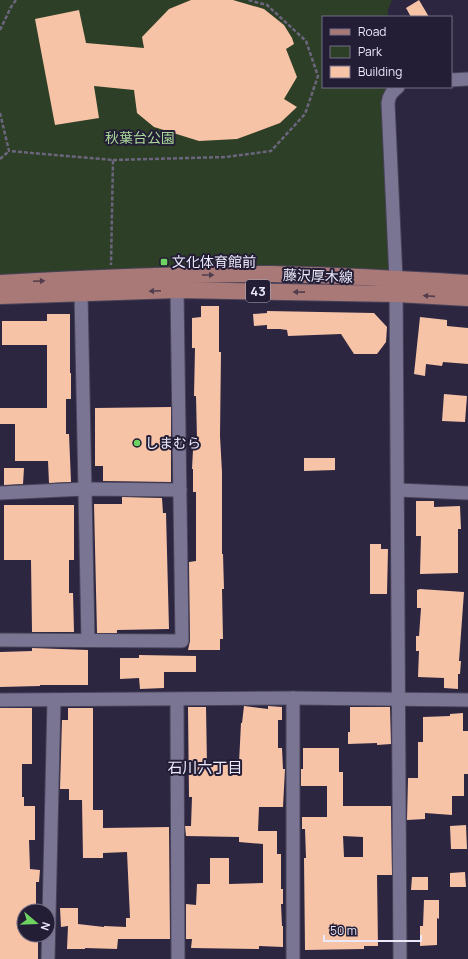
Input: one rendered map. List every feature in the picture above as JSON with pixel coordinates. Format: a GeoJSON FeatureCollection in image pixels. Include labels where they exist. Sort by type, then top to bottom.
{"type":"FeatureCollection","features":[{"type":"Feature","properties":{"kind":"main road","name":"藤沢厚木線"},"geometry":{"type":"LineString","coordinates":[[0,283],[111,277],[273,274],[396,286],[468,298]]}},
{"type":"Feature","properties":{"kind":"main road","name":"藤沢厚木線"},"geometry":{"type":"LineString","coordinates":[[0,296],[468,283]]}},
{"type":"Feature","properties":{"kind":"street"},"geometry":{"type":"LineString","coordinates":[[452,80],[468,79]]}},
{"type":"Feature","properties":{"kind":"street"},"geometry":{"type":"LineString","coordinates":[[397,88],[389,96],[388,103],[396,286],[400,959]]}},
{"type":"Feature","properties":{"kind":"street"},"geometry":{"type":"LineString","coordinates":[[0,640],[182,641],[177,290]]}},
{"type":"Feature","properties":{"kind":"street"},"geometry":{"type":"LineString","coordinates":[[81,293],[88,640]]}},
{"type":"Feature","properties":{"kind":"street"},"geometry":{"type":"LineString","coordinates":[[0,493],[86,489],[180,490]]}},
{"type":"Feature","properties":{"kind":"street"},"geometry":{"type":"LineString","coordinates":[[398,490],[468,493]]}},
{"type":"Feature","properties":{"kind":"street"},"geometry":{"type":"LineString","coordinates":[[293,698],[293,959]]}},
{"type":"Feature","properties":{"kind":"street"},"geometry":{"type":"LineString","coordinates":[[0,700],[399,698],[468,700]]}},
{"type":"Feature","properties":{"kind":"street"},"geometry":{"type":"LineString","coordinates":[[48,959],[54,700]]}},
{"type":"Feature","properties":{"kind":"street"},"geometry":{"type":"LineString","coordinates":[[177,700],[178,959]]}},
{"type":"Feature","properties":{"kind":"path"},"geometry":{"type":"LineString","coordinates":[[0,30],[16,0]]}},
{"type":"Feature","properties":{"kind":"path"},"geometry":{"type":"LineString","coordinates":[[0,159],[8,151],[113,160],[226,157],[271,150],[305,114],[318,76],[306,41],[266,5],[248,0]]}},
{"type":"Feature","properties":{"kind":"path"},"geometry":{"type":"LineString","coordinates":[[0,113],[8,151]]}},
{"type":"Feature","properties":{"kind":"path"},"geometry":{"type":"LineString","coordinates":[[111,277],[113,160]]}},
{"type":"Feature","properties":{"kind":"green space","name":"秋葉台公園"},"geometry":{"type":"Polygon","coordinates":[[[0,0],[392,0],[388,10],[388,16],[322,16],[322,88],[393,88],[396,279],[0,283],[0,0]]]}},
{"type":"Feature","properties":{"kind":"building"},"geometry":{"type":"Polygon","coordinates":[[[191,0],[233,0],[264,9],[284,25],[294,44],[286,49],[297,77],[284,99],[297,107],[280,123],[237,139],[199,141],[154,127],[137,113],[134,90],[94,86],[99,118],[55,125],[35,19],[79,10],[86,43],[144,48],[142,37],[169,9],[191,0]]]}},
{"type":"Feature","properties":{"kind":"building"},"geometry":{"type":"Polygon","coordinates":[[[419,0],[428,16],[410,16],[406,8],[419,0]]]}},
{"type":"Feature","properties":{"kind":"building"},"geometry":{"type":"Polygon","coordinates":[[[201,306],[219,306],[219,352],[221,352],[220,436],[222,472],[222,554],[224,589],[222,589],[223,639],[220,639],[220,650],[188,650],[190,641],[189,562],[196,561],[196,492],[193,492],[192,439],[197,439],[196,396],[194,396],[195,348],[192,348],[192,318],[201,317],[201,306]]]}},
{"type":"Feature","properties":{"kind":"building"},"geometry":{"type":"Polygon","coordinates":[[[267,311],[374,313],[387,327],[386,342],[377,354],[354,354],[341,334],[288,336],[287,330],[267,329],[267,325],[254,326],[253,314],[267,313],[267,311]]]}},
{"type":"Feature","properties":{"kind":"building"},"geometry":{"type":"Polygon","coordinates":[[[47,314],[70,314],[71,399],[66,399],[66,434],[69,434],[71,482],[49,483],[48,461],[15,461],[15,424],[0,424],[0,408],[47,408],[47,345],[2,345],[2,321],[47,321],[47,314]]]}},
{"type":"Feature","properties":{"kind":"building"},"geometry":{"type":"Polygon","coordinates":[[[420,317],[447,320],[447,326],[468,328],[468,364],[443,362],[442,366],[426,364],[425,376],[414,374],[420,317]]]}},
{"type":"Feature","properties":{"kind":"building"},"geometry":{"type":"Polygon","coordinates":[[[444,394],[467,396],[465,422],[442,421],[444,394]]]}},
{"type":"Feature","properties":{"kind":"building"},"geometry":{"type":"Polygon","coordinates":[[[171,407],[171,482],[103,481],[103,466],[95,466],[95,408],[171,407]]]}},
{"type":"Feature","properties":{"kind":"building"},"geometry":{"type":"Polygon","coordinates":[[[304,458],[335,458],[335,470],[304,471],[304,458]]]}},
{"type":"Feature","properties":{"kind":"building"},"geometry":{"type":"Polygon","coordinates":[[[4,468],[24,468],[23,484],[4,485],[4,468]]]}},
{"type":"Feature","properties":{"kind":"building"},"geometry":{"type":"Polygon","coordinates":[[[122,497],[162,498],[163,513],[166,513],[169,629],[117,630],[117,633],[97,633],[94,504],[122,504],[122,497]]]}},
{"type":"Feature","properties":{"kind":"building"},"geometry":{"type":"Polygon","coordinates":[[[416,501],[434,501],[434,507],[460,506],[461,529],[458,529],[458,573],[420,574],[421,536],[416,536],[416,501]]]}},
{"type":"Feature","properties":{"kind":"building"},"geometry":{"type":"Polygon","coordinates":[[[4,505],[74,505],[74,560],[69,560],[69,593],[73,593],[74,632],[32,632],[31,560],[4,560],[4,505]]]}},
{"type":"Feature","properties":{"kind":"building"},"geometry":{"type":"Polygon","coordinates":[[[370,544],[381,544],[381,549],[388,549],[387,594],[370,594],[370,544]]]}},
{"type":"Feature","properties":{"kind":"building"},"geometry":{"type":"Polygon","coordinates":[[[417,590],[464,592],[459,661],[461,661],[460,674],[458,674],[458,689],[444,688],[444,678],[418,677],[419,651],[416,651],[416,636],[419,636],[421,608],[417,608],[417,590]]]}},
{"type":"Feature","properties":{"kind":"building"},"geometry":{"type":"Polygon","coordinates":[[[32,648],[88,650],[88,685],[0,687],[0,652],[32,651],[32,648]]]}},
{"type":"Feature","properties":{"kind":"building"},"geometry":{"type":"Polygon","coordinates":[[[139,655],[196,656],[196,672],[164,672],[164,688],[140,689],[139,678],[120,679],[120,658],[139,658],[139,655]]]}},
{"type":"Feature","properties":{"kind":"building"},"geometry":{"type":"Polygon","coordinates":[[[244,706],[268,709],[268,706],[282,707],[282,720],[278,720],[278,748],[282,748],[283,769],[285,769],[283,807],[259,807],[258,831],[277,831],[277,854],[281,854],[281,889],[283,889],[283,904],[281,904],[283,947],[259,946],[259,949],[191,948],[192,939],[186,939],[186,904],[196,905],[197,884],[210,884],[210,858],[229,858],[229,884],[263,883],[263,844],[239,842],[239,837],[186,836],[185,826],[191,826],[192,797],[189,797],[188,707],[206,707],[207,765],[239,763],[241,723],[244,706]]]}},
{"type":"Feature","properties":{"kind":"building"},"geometry":{"type":"Polygon","coordinates":[[[350,707],[390,707],[391,744],[348,744],[348,732],[350,732],[350,707]]]}},
{"type":"Feature","properties":{"kind":"building"},"geometry":{"type":"Polygon","coordinates":[[[0,708],[32,708],[32,764],[22,764],[22,797],[24,797],[24,806],[35,806],[35,840],[29,840],[30,869],[40,870],[39,882],[36,882],[36,903],[16,903],[16,943],[38,943],[38,959],[0,959],[0,708]]]}},
{"type":"Feature","properties":{"kind":"building"},"geometry":{"type":"Polygon","coordinates":[[[68,708],[93,708],[93,810],[103,810],[103,828],[169,827],[170,939],[118,939],[117,949],[67,949],[68,926],[61,927],[60,908],[78,908],[78,924],[104,927],[126,927],[126,918],[130,918],[127,852],[103,853],[103,858],[83,858],[82,800],[69,800],[69,789],[60,789],[62,720],[68,720],[68,708]]]}},
{"type":"Feature","properties":{"kind":"building"},"geometry":{"type":"Polygon","coordinates":[[[463,713],[463,731],[468,731],[468,774],[464,774],[464,796],[452,796],[452,815],[425,813],[425,819],[407,820],[408,778],[418,778],[418,742],[423,742],[423,717],[450,716],[450,714],[463,713]]]}},
{"type":"Feature","properties":{"kind":"building"},"geometry":{"type":"Polygon","coordinates":[[[303,748],[339,748],[339,772],[343,772],[343,806],[391,806],[392,875],[377,875],[378,946],[364,946],[364,949],[305,950],[304,858],[306,858],[305,829],[302,829],[302,817],[327,817],[327,786],[301,786],[301,769],[303,769],[303,748]],[[343,836],[344,857],[363,857],[363,837],[343,836]]]}},
{"type":"Feature","properties":{"kind":"building"},"geometry":{"type":"Polygon","coordinates":[[[466,825],[467,849],[451,849],[450,826],[466,825]]]}},
{"type":"Feature","properties":{"kind":"building"},"geometry":{"type":"Polygon","coordinates":[[[465,872],[466,887],[450,887],[450,873],[465,872]]]}},
{"type":"Feature","properties":{"kind":"building"},"geometry":{"type":"Polygon","coordinates":[[[412,877],[428,877],[428,890],[411,890],[412,877]]]}},
{"type":"Feature","properties":{"kind":"building"},"geometry":{"type":"Polygon","coordinates":[[[424,900],[439,900],[437,945],[420,946],[420,926],[423,926],[424,900]]]}},
{"type":"Feature","properties":{"kind":"place","name":"文化体育館前"},"geometry":{"type":"Point","coordinates":[164,262]}},
{"type":"Feature","properties":{"kind":"place","name":"しまむら"},"geometry":{"type":"Point","coordinates":[137,443]}},
{"type":"Feature","properties":{"kind":"district","name":"石川六丁目"},"geometry":{"type":"Point","coordinates":[205,768]}}]}
